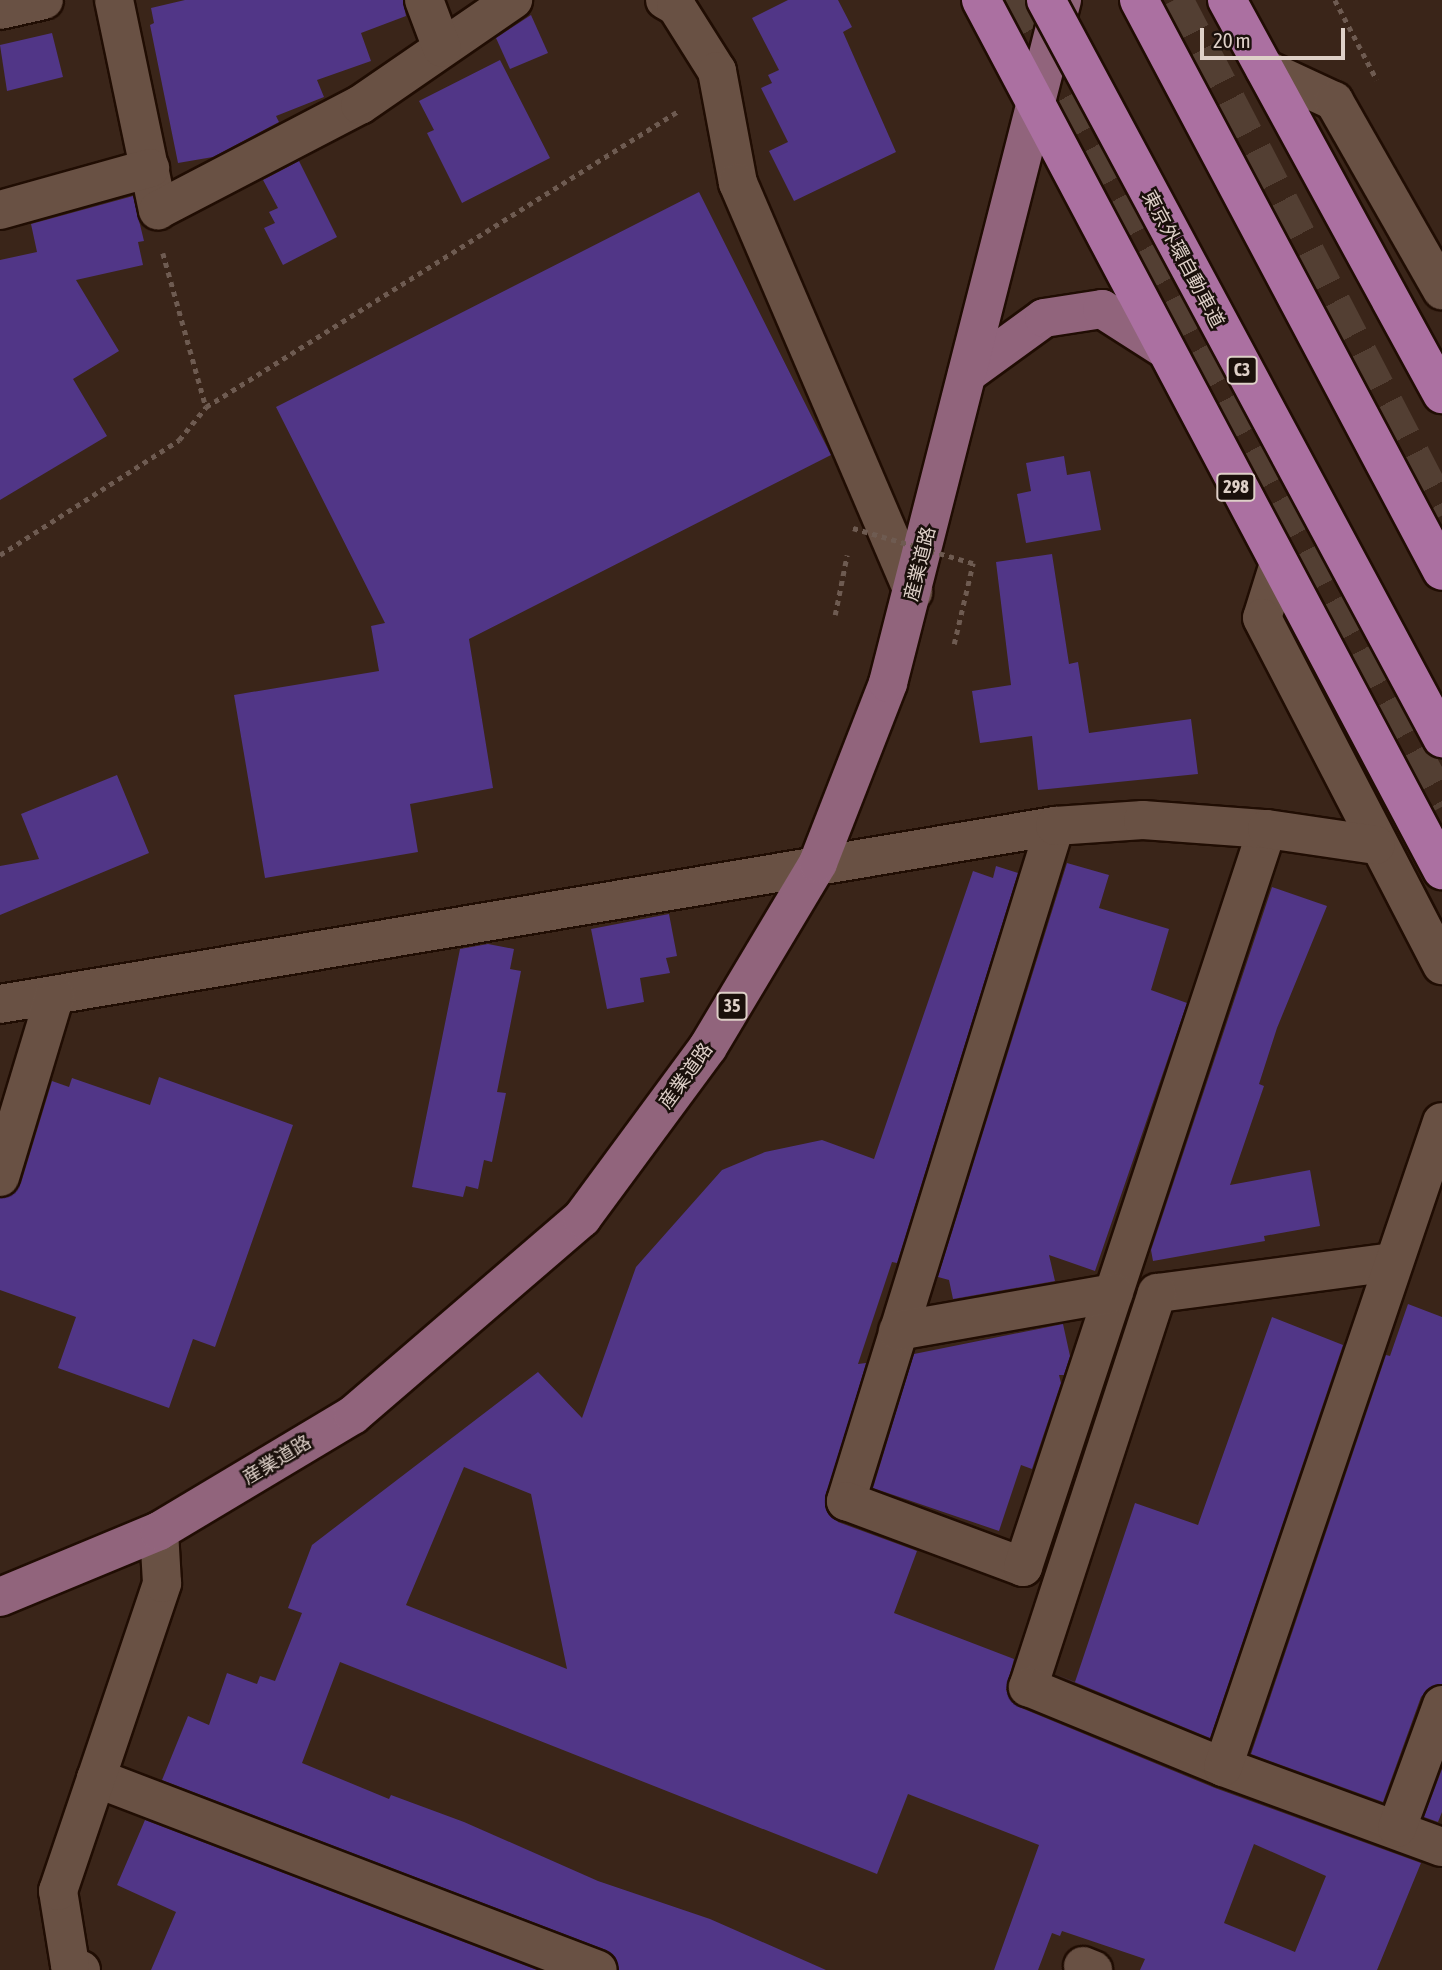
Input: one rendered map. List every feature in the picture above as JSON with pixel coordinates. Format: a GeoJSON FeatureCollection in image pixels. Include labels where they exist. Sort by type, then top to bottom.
{"type":"FeatureCollection","features":[{"type":"Feature","properties":{"kind":"highway","name":"298"},"geometry":{"type":"LineString","coordinates":[[981,0],[1278,567],[1442,870]]}},
{"type":"Feature","properties":{"kind":"highway","name":"東京外環自動車道"},"geometry":{"type":"LineString","coordinates":[[1046,0],[1442,738]]}},
{"type":"Feature","properties":{"kind":"highway"},"geometry":{"type":"LineString","coordinates":[[1139,0],[1442,571]]}},
{"type":"Feature","properties":{"kind":"highway"},"geometry":{"type":"LineString","coordinates":[[1227,0],[1442,394]]}},
{"type":"Feature","properties":{"kind":"main road","name":"産業道路"},"geometry":{"type":"LineString","coordinates":[[1035,101],[1046,0]]}},
{"type":"Feature","properties":{"kind":"main road","name":"産業道路"},"geometry":{"type":"LineString","coordinates":[[0,1597],[159,1531],[353,1415],[582,1218],[708,1047],[818,863],[888,683],[1062,0]]}},
{"type":"Feature","properties":{"kind":"main road"},"geometry":{"type":"LineString","coordinates":[[967,374],[1044,318],[1102,309],[1163,348]]}},
{"type":"Feature","properties":{"kind":"street"},"geometry":{"type":"LineString","coordinates":[[0,10],[44,0]]}},
{"type":"Feature","properties":{"kind":"street"},"geometry":{"type":"LineString","coordinates":[[114,0],[158,210],[360,104],[513,0]]}},
{"type":"Feature","properties":{"kind":"street"},"geometry":{"type":"LineString","coordinates":[[424,0],[442,48]]}},
{"type":"Feature","properties":{"kind":"street"},"geometry":{"type":"LineString","coordinates":[[665,0],[676,6],[717,71],[738,183],[913,592]]}},
{"type":"Feature","properties":{"kind":"street"},"geometry":{"type":"LineString","coordinates":[[1265,69],[1334,102],[1442,289]]}},
{"type":"Feature","properties":{"kind":"street"},"geometry":{"type":"LineString","coordinates":[[0,210],[150,168]]}},
{"type":"Feature","properties":{"kind":"street"},"geometry":{"type":"LineString","coordinates":[[1278,567],[1262,618],[1376,845],[1442,965]]}},
{"type":"Feature","properties":{"kind":"street"},"geometry":{"type":"LineString","coordinates":[[0,1004],[818,863],[1055,826],[1143,820],[1267,829],[1376,845]]}},
{"type":"Feature","properties":{"kind":"street"},"geometry":{"type":"LineString","coordinates":[[1055,826],[846,1501],[1023,1567],[1267,829]]}},
{"type":"Feature","properties":{"kind":"street"},"geometry":{"type":"LineString","coordinates":[[0,1177],[55,995]]}},
{"type":"Feature","properties":{"kind":"street"},"geometry":{"type":"LineString","coordinates":[[1223,1767],[1442,1122]]}},
{"type":"Feature","properties":{"kind":"street"},"geometry":{"type":"LineString","coordinates":[[1393,1262],[1157,1293],[1028,1687],[1223,1767],[1397,1828],[1442,1847]]}},
{"type":"Feature","properties":{"kind":"street"},"geometry":{"type":"LineString","coordinates":[[898,1331],[1114,1293]]}},
{"type":"Feature","properties":{"kind":"street"},"geometry":{"type":"LineString","coordinates":[[81,1970],[70,1965],[58,1891],[162,1583],[159,1531]]}},
{"type":"Feature","properties":{"kind":"street"},"geometry":{"type":"LineString","coordinates":[[1397,1828],[1442,1705]]}},
{"type":"Feature","properties":{"kind":"street"},"geometry":{"type":"LineString","coordinates":[[96,1778],[598,1970]]}},
{"type":"Feature","properties":{"kind":"path"},"geometry":{"type":"LineString","coordinates":[[1335,0],[1384,92]]}},
{"type":"Feature","properties":{"kind":"path"},"geometry":{"type":"LineString","coordinates":[[0,555],[179,440],[206,407],[682,108]]}},
{"type":"Feature","properties":{"kind":"path"},"geometry":{"type":"LineString","coordinates":[[158,210],[158,237],[206,407]]}},
{"type":"Feature","properties":{"kind":"path"},"geometry":{"type":"LineString","coordinates":[[835,615],[853,528],[974,564],[954,644]]}},
{"type":"Feature","properties":{"kind":"building"},"geometry":{"type":"Polygon","coordinates":[[[185,0],[403,0],[406,16],[361,33],[371,61],[317,80],[324,97],[276,116],[279,122],[213,157],[178,163],[150,25],[154,23],[151,8],[185,0]]]}},
{"type":"Feature","properties":{"kind":"building"},"geometry":{"type":"Polygon","coordinates":[[[788,0],[838,0],[852,27],[843,32],[896,152],[794,201],[769,151],[788,142],[761,88],[772,83],[768,75],[779,70],[752,18],[788,0]]]}},
{"type":"Feature","properties":{"kind":"building"},"geometry":{"type":"Polygon","coordinates":[[[531,15],[548,53],[510,69],[496,38],[531,15]]]}},
{"type":"Feature","properties":{"kind":"building"},"geometry":{"type":"Polygon","coordinates":[[[52,33],[63,77],[7,91],[0,45],[52,33]]]}},
{"type":"Feature","properties":{"kind":"building"},"geometry":{"type":"Polygon","coordinates":[[[500,60],[550,158],[462,203],[427,133],[434,130],[419,101],[500,60]]]}},
{"type":"Feature","properties":{"kind":"building"},"geometry":{"type":"Polygon","coordinates":[[[299,161],[337,237],[283,265],[264,228],[275,223],[269,212],[278,208],[263,180],[299,161]]]}},
{"type":"Feature","properties":{"kind":"building"},"geometry":{"type":"Polygon","coordinates":[[[699,192],[831,455],[469,639],[493,788],[410,804],[418,852],[265,878],[234,695],[379,671],[371,626],[385,623],[276,407],[699,192]]]}},
{"type":"Feature","properties":{"kind":"building"},"geometry":{"type":"Polygon","coordinates":[[[133,196],[144,241],[138,242],[143,265],[76,280],[119,351],[73,379],[107,436],[0,500],[0,260],[37,252],[31,224],[133,196]]]}},
{"type":"Feature","properties":{"kind":"building"},"geometry":{"type":"Polygon","coordinates":[[[1064,456],[1067,475],[1090,471],[1101,530],[1026,543],[1017,494],[1031,491],[1026,463],[1064,456]]]}},
{"type":"Feature","properties":{"kind":"building"},"geometry":{"type":"Polygon","coordinates":[[[1052,554],[1069,664],[1078,662],[1089,733],[1191,719],[1198,774],[1038,790],[1032,736],[980,743],[972,691],[1011,685],[996,562],[1052,554]]]}},
{"type":"Feature","properties":{"kind":"building"},"geometry":{"type":"Polygon","coordinates":[[[117,775],[149,853],[0,915],[0,866],[39,859],[21,814],[117,775]]]}},
{"type":"Feature","properties":{"kind":"building"},"geometry":{"type":"Polygon","coordinates":[[[1067,863],[1109,875],[1099,908],[1169,929],[1151,990],[1187,1003],[1095,1271],[1049,1255],[1055,1281],[953,1299],[949,1280],[938,1277],[1067,863]]]}},
{"type":"Feature","properties":{"kind":"building"},"geometry":{"type":"Polygon","coordinates":[[[996,866],[1018,873],[897,1263],[892,1262],[858,1364],[866,1363],[825,1506],[838,1522],[917,1551],[894,1613],[1014,1659],[1006,1690],[1019,1707],[1215,1788],[1421,1863],[1377,1970],[1140,1970],[1145,1959],[1062,1931],[1060,1936],[1052,1933],[1038,1970],[994,1970],[1039,1845],[908,1794],[877,1874],[340,1662],[302,1763],[389,1799],[391,1795],[464,1822],[598,1881],[710,1919],[826,1970],[619,1970],[615,1957],[606,1950],[162,1780],[188,1716],[209,1725],[227,1673],[257,1684],[260,1676],[275,1681],[302,1613],[288,1608],[312,1545],[538,1372],[582,1418],[636,1267],[722,1170],[765,1152],[822,1140],[874,1159],[973,871],[993,878],[996,866]],[[464,1467],[406,1605],[567,1669],[531,1494],[464,1467]],[[1254,1844],[1224,1923],[1295,1952],[1326,1876],[1254,1844]]]}},
{"type":"Feature","properties":{"kind":"building"},"geometry":{"type":"Polygon","coordinates":[[[1272,887],[1327,906],[1277,1028],[1259,1084],[1264,1086],[1230,1185],[1310,1170],[1320,1226],[1264,1236],[1265,1241],[1153,1261],[1151,1250],[1272,887]]]}},
{"type":"Feature","properties":{"kind":"building"},"geometry":{"type":"Polygon","coordinates":[[[669,914],[677,956],[666,958],[670,973],[640,978],[644,1002],[607,1009],[591,929],[669,914]]]}},
{"type":"Feature","properties":{"kind":"building"},"geometry":{"type":"Polygon","coordinates":[[[488,944],[514,949],[510,969],[521,971],[497,1092],[506,1093],[492,1162],[484,1160],[478,1189],[466,1186],[463,1197],[412,1187],[460,949],[488,944]]]}},
{"type":"Feature","properties":{"kind":"building"},"geometry":{"type":"Polygon","coordinates":[[[159,1077],[293,1125],[215,1347],[193,1339],[169,1408],[58,1368],[76,1317],[0,1290],[0,1198],[14,1193],[21,1183],[52,1081],[69,1087],[72,1078],[150,1105],[159,1077]]]}},
{"type":"Feature","properties":{"kind":"building"},"geometry":{"type":"Polygon","coordinates":[[[1408,1304],[1442,1317],[1442,1684],[1429,1688],[1421,1697],[1383,1802],[1251,1754],[1386,1355],[1390,1356],[1408,1304]]]}},
{"type":"Feature","properties":{"kind":"building"},"geometry":{"type":"Polygon","coordinates":[[[1272,1317],[1343,1345],[1210,1738],[1055,1674],[1075,1682],[1135,1503],[1198,1525],[1272,1317]]]}},
{"type":"Feature","properties":{"kind":"building"},"geometry":{"type":"Polygon","coordinates":[[[1063,1324],[1070,1356],[1064,1375],[1059,1375],[1061,1383],[1032,1469],[1021,1465],[999,1531],[873,1488],[914,1354],[1063,1324]]]}},
{"type":"Feature","properties":{"kind":"building"},"geometry":{"type":"Polygon","coordinates":[[[1442,1769],[1442,1812],[1438,1822],[1424,1817],[1442,1769]]]}},
{"type":"Feature","properties":{"kind":"building"},"geometry":{"type":"Polygon","coordinates":[[[145,1820],[537,1970],[151,1970],[176,1912],[117,1885],[145,1820]]]}},
{"type":"Feature","properties":{"kind":"tunnel"},"geometry":{"type":"LineString","coordinates":[[1006,0],[1442,807]]}},
{"type":"Feature","properties":{"kind":"tunnel"},"geometry":{"type":"LineString","coordinates":[[1174,0],[1442,515]]}}]}
